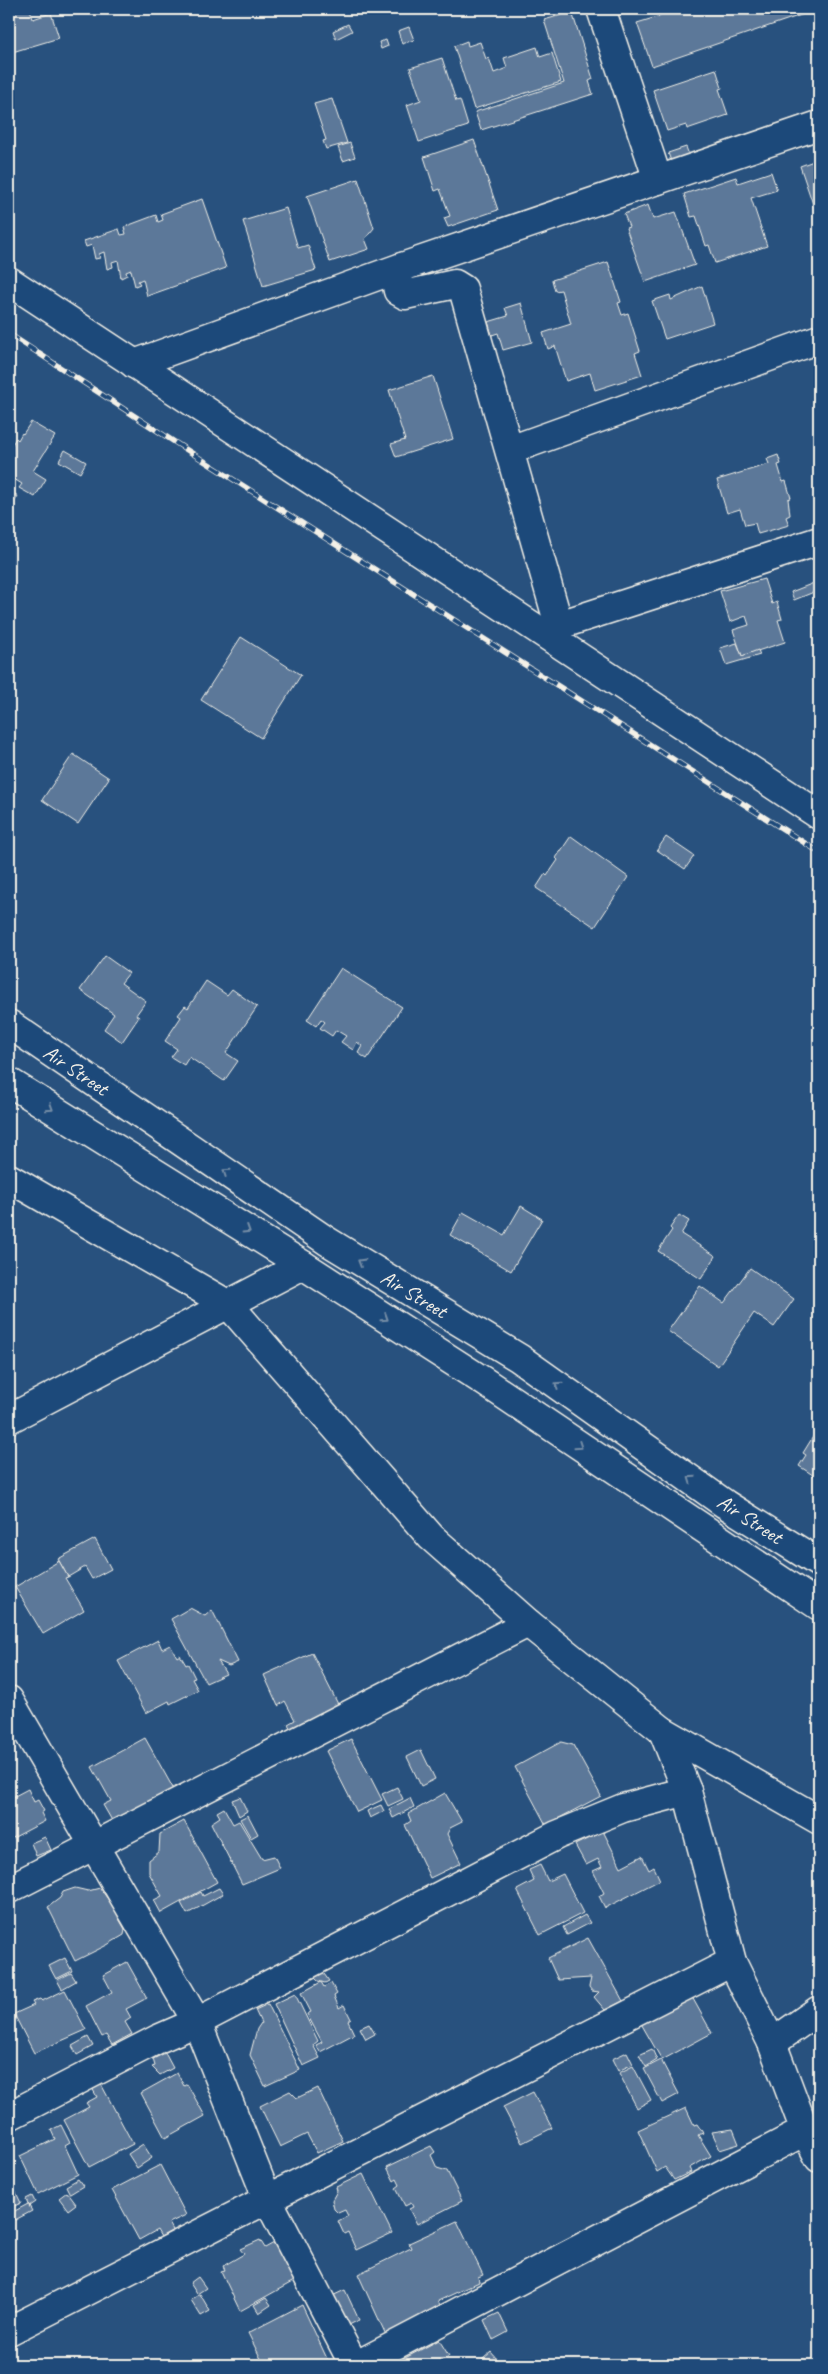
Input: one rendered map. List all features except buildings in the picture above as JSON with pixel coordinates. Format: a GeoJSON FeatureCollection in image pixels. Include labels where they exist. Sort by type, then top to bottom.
{"type":"FeatureCollection","features":[{"type":"Feature","properties":{"kind":"street"},"geometry":{"type":"LineString","coordinates":[[601,9],[658,180]]}},
{"type":"Feature","properties":{"kind":"street"},"geometry":{"type":"LineString","coordinates":[[134,364],[402,267],[819,125]]}},
{"type":"Feature","properties":{"kind":"street"},"geometry":{"type":"LineString","coordinates":[[402,267],[396,282],[398,291],[401,293],[405,294],[455,284],[463,288],[510,450],[549,628]]}},
{"type":"Feature","properties":{"kind":"street"},"geometry":{"type":"LineString","coordinates":[[9,281],[134,364],[549,628],[819,815]]}},
{"type":"Feature","properties":{"kind":"street"},"geometry":{"type":"LineString","coordinates":[[510,450],[819,339]]}},
{"type":"Feature","properties":{"kind":"street"},"geometry":{"type":"LineString","coordinates":[[549,628],[819,541]]}},
{"type":"Feature","properties":{"kind":"street","name":"Air Street"},"geometry":{"type":"LineString","coordinates":[[9,1024],[327,1242],[519,1358],[726,1504],[819,1563]]}},
{"type":"Feature","properties":{"kind":"street","name":"Air Street"},"geometry":{"type":"LineString","coordinates":[[9,1082],[303,1265],[485,1382],[819,1606]]}},
{"type":"Feature","properties":{"kind":"street"},"geometry":{"type":"LineString","coordinates":[[15,1188],[229,1305],[431,1537],[528,1623],[663,1731],[819,1820]]}},
{"type":"Feature","properties":{"kind":"street"},"geometry":{"type":"LineString","coordinates":[[9,1419],[303,1265]]}},
{"type":"Feature","properties":{"kind":"street"},"geometry":{"type":"LineString","coordinates":[[9,1889],[528,1623]]}},
{"type":"Feature","properties":{"kind":"street"},"geometry":{"type":"LineString","coordinates":[[9,1700],[197,2022],[267,2198],[356,2365],[805,2131]]}},
{"type":"Feature","properties":{"kind":"street"},"geometry":{"type":"LineString","coordinates":[[663,1731],[687,1791],[732,1962],[772,2043],[805,2131],[819,2158]]}},
{"type":"Feature","properties":{"kind":"street"},"geometry":{"type":"LineString","coordinates":[[9,2116],[158,2039],[197,2022],[558,1835],[623,1808],[687,1791]]}},
{"type":"Feature","properties":{"kind":"street"},"geometry":{"type":"LineString","coordinates":[[9,2331],[732,1962]]}},
{"type":"Feature","properties":{"kind":"street"},"geometry":{"type":"LineString","coordinates":[[772,2043],[819,2010]]}},
{"type":"Feature","properties":{"kind":"railway"},"geometry":{"type":"LineString","coordinates":[[9,334],[176,443],[819,852]]}}]}
